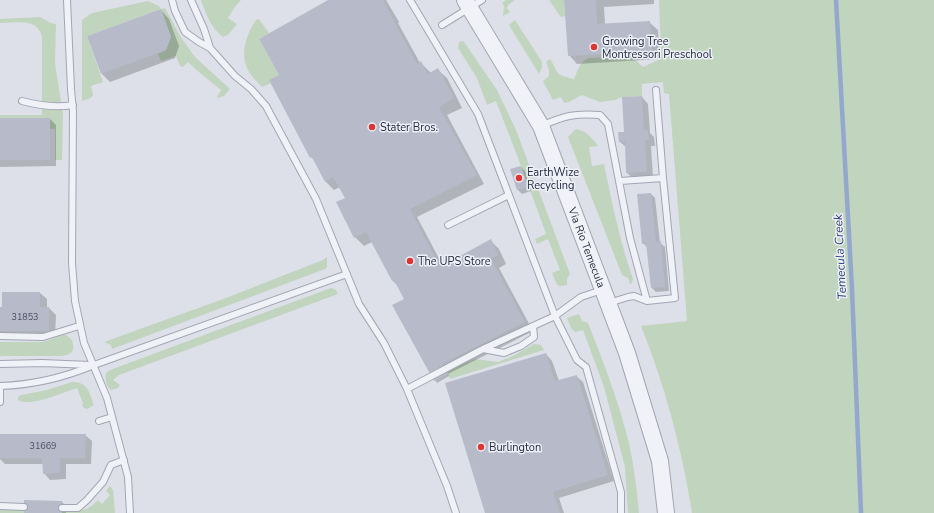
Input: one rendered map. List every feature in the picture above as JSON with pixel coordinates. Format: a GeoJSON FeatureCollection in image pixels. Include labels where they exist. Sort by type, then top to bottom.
{"type":"FeatureCollection","features":[{"type":"Feature","properties":{"kind":"street","name":"Via Rio Temecula"},"geometry":{"type":"LineString","coordinates":[[472,3],[541,126],[606,296],[627,354],[660,461],[666,513]]}},
{"type":"Feature","properties":{"kind":"lane"},"geometry":{"type":"LineString","coordinates":[[67,0],[73,105],[74,150],[72,263],[74,301],[84,343],[107,398],[124,460],[128,476],[130,513]]}},
{"type":"Feature","properties":{"kind":"lane"},"geometry":{"type":"LineString","coordinates":[[172,0],[175,11],[185,32],[210,48],[266,106],[316,199],[359,304],[384,343],[407,389],[447,486],[456,513]]}},
{"type":"Feature","properties":{"kind":"lane"},"geometry":{"type":"LineString","coordinates":[[191,0],[204,29],[210,48]]}},
{"type":"Feature","properties":{"kind":"lane"},"geometry":{"type":"LineString","coordinates":[[410,0],[478,114],[555,316],[578,360],[586,367],[621,492],[621,513]]}},
{"type":"Feature","properties":{"kind":"lane"},"geometry":{"type":"LineString","coordinates":[[442,25],[472,3]]}},
{"type":"Feature","properties":{"kind":"lane"},"geometry":{"type":"LineString","coordinates":[[407,389],[484,349],[555,316],[581,298],[634,296],[647,301],[675,298],[662,178],[656,90]]}},
{"type":"Feature","properties":{"kind":"lane"},"geometry":{"type":"LineString","coordinates":[[22,101],[42,106],[62,107],[73,105]]}},
{"type":"Feature","properties":{"kind":"lane"},"geometry":{"type":"LineString","coordinates":[[541,126],[570,114],[600,115],[608,124],[630,238],[647,301]]}},
{"type":"Feature","properties":{"kind":"lane"},"geometry":{"type":"LineString","coordinates":[[620,181],[662,178]]}},
{"type":"Feature","properties":{"kind":"lane"},"geometry":{"type":"LineString","coordinates":[[448,225],[509,195]]}},
{"type":"Feature","properties":{"kind":"lane"},"geometry":{"type":"LineString","coordinates":[[0,402],[0,386],[23,385],[72,374],[346,274]]}},
{"type":"Feature","properties":{"kind":"lane"},"geometry":{"type":"LineString","coordinates":[[0,336],[43,336],[79,326]]}},
{"type":"Feature","properties":{"kind":"lane"},"geometry":{"type":"LineString","coordinates":[[484,349],[504,353],[521,346],[534,337],[533,326]]}},
{"type":"Feature","properties":{"kind":"lane"},"geometry":{"type":"LineString","coordinates":[[0,364],[42,363],[94,365]]}},
{"type":"Feature","properties":{"kind":"lane"},"geometry":{"type":"LineString","coordinates":[[99,421],[112,417]]}},
{"type":"Feature","properties":{"kind":"lane"},"geometry":{"type":"LineString","coordinates":[[62,508],[78,508],[103,482],[111,464],[124,460]]}},
{"type":"Feature","properties":{"kind":"lane"},"geometry":{"type":"LineString","coordinates":[[0,506],[24,507]]}},
{"type":"Feature","properties":{"kind":"green space"},"geometry":{"type":"Polygon","coordinates":[[[201,0],[241,0],[228,18],[237,24],[229,34],[223,37],[215,29],[201,0]]]}},
{"type":"Feature","properties":{"kind":"green space"},"geometry":{"type":"Polygon","coordinates":[[[506,0],[515,0],[508,5],[507,8],[510,12],[503,16],[504,6],[502,3],[506,0]]]}},
{"type":"Feature","properties":{"kind":"green space"},"geometry":{"type":"Polygon","coordinates":[[[549,0],[564,0],[565,16],[561,17],[549,0]]]}},
{"type":"Feature","properties":{"kind":"green space"},"geometry":{"type":"Polygon","coordinates":[[[659,0],[934,0],[934,513],[692,513],[672,418],[658,372],[641,326],[687,321],[669,94],[664,93],[663,82],[642,84],[642,96],[622,97],[615,100],[600,102],[582,95],[564,103],[561,97],[553,100],[543,81],[549,76],[549,70],[546,62],[550,59],[560,75],[574,79],[581,64],[588,58],[627,56],[632,57],[643,67],[660,59],[659,0]]]}},
{"type":"Feature","properties":{"kind":"green space"},"geometry":{"type":"Polygon","coordinates":[[[148,1],[159,6],[161,9],[87,36],[103,82],[91,86],[93,95],[91,98],[82,101],[82,20],[92,13],[148,1]]]}},
{"type":"Feature","properties":{"kind":"green space"},"geometry":{"type":"Polygon","coordinates":[[[165,8],[180,36],[195,57],[230,89],[224,96],[218,98],[217,97],[221,90],[188,62],[183,67],[180,66],[176,56],[161,61],[158,54],[166,50],[171,37],[161,9],[165,8]]]}},
{"type":"Feature","properties":{"kind":"green space"},"geometry":{"type":"Polygon","coordinates":[[[40,17],[56,24],[55,63],[63,115],[62,160],[55,160],[55,129],[50,129],[50,118],[0,118],[0,115],[42,115],[42,36],[36,26],[31,24],[19,22],[0,23],[0,19],[40,17]]]}},
{"type":"Feature","properties":{"kind":"green space"},"geometry":{"type":"Polygon","coordinates":[[[259,19],[269,33],[259,39],[279,75],[270,80],[271,83],[262,87],[249,72],[245,64],[244,57],[247,37],[256,20],[259,19]]]}},
{"type":"Feature","properties":{"kind":"green space"},"geometry":{"type":"Polygon","coordinates":[[[515,20],[542,62],[542,67],[539,74],[509,25],[515,20]]]}},
{"type":"Feature","properties":{"kind":"green space"},"geometry":{"type":"Polygon","coordinates":[[[462,41],[497,90],[516,130],[570,274],[567,279],[567,285],[557,285],[552,273],[560,270],[548,239],[537,244],[535,239],[546,234],[534,200],[496,101],[487,105],[477,78],[458,48],[459,42],[462,41]]]}},
{"type":"Feature","properties":{"kind":"green space"},"geometry":{"type":"Polygon","coordinates":[[[576,129],[586,133],[598,146],[589,147],[592,166],[604,164],[620,237],[633,279],[632,283],[630,284],[628,278],[622,275],[568,137],[576,129]]]}},
{"type":"Feature","properties":{"kind":"green space"},"geometry":{"type":"Polygon","coordinates":[[[327,257],[327,267],[325,269],[112,349],[111,345],[104,342],[226,298],[323,260],[327,257]]]}},
{"type":"Feature","properties":{"kind":"green space"},"geometry":{"type":"Polygon","coordinates":[[[331,288],[336,290],[338,294],[119,375],[113,380],[120,385],[118,388],[111,390],[107,384],[106,373],[110,370],[331,288]]]}},
{"type":"Feature","properties":{"kind":"green space"},"geometry":{"type":"Polygon","coordinates":[[[579,314],[582,321],[588,323],[616,397],[629,443],[639,513],[628,513],[625,467],[604,387],[583,330],[575,332],[571,328],[567,318],[579,314]]]}},
{"type":"Feature","properties":{"kind":"green space"},"geometry":{"type":"Polygon","coordinates":[[[66,335],[72,340],[73,344],[71,353],[66,355],[0,356],[0,342],[43,342],[66,335]]]}},
{"type":"Feature","properties":{"kind":"green space"},"geometry":{"type":"Polygon","coordinates":[[[534,344],[541,345],[544,350],[450,379],[446,371],[475,359],[498,362],[513,356],[534,344]]]}},
{"type":"Feature","properties":{"kind":"green space"},"geometry":{"type":"Polygon","coordinates":[[[72,382],[77,382],[85,386],[94,405],[87,409],[84,408],[77,388],[38,401],[23,402],[18,400],[18,397],[21,395],[47,390],[72,382]]]}},
{"type":"Feature","properties":{"kind":"green space"},"geometry":{"type":"Polygon","coordinates":[[[110,486],[113,490],[115,513],[62,513],[62,511],[77,511],[86,509],[98,500],[102,504],[110,495],[106,491],[110,486]]]}},
{"type":"Feature","properties":{"kind":"green space"},"geometry":{"type":"Polygon","coordinates":[[[0,510],[24,510],[24,513],[0,513],[0,510]]]}},
{"type":"Feature","properties":{"kind":"building"},"geometry":{"type":"Polygon","coordinates":[[[328,0],[383,0],[417,64],[421,61],[428,74],[438,68],[454,98],[439,107],[477,175],[410,209],[440,267],[491,239],[498,255],[491,259],[525,322],[442,364],[448,374],[434,381],[392,305],[404,299],[394,280],[392,281],[366,232],[354,238],[336,202],[345,198],[333,177],[325,182],[312,157],[310,158],[269,80],[279,75],[259,39],[328,0]]]}},
{"type":"Feature","properties":{"kind":"building"},"geometry":{"type":"Polygon","coordinates":[[[564,0],[596,0],[597,24],[650,21],[652,51],[568,56],[564,0]]]}},
{"type":"Feature","properties":{"kind":"building"},"geometry":{"type":"Polygon","coordinates":[[[161,9],[171,37],[166,50],[101,74],[87,36],[161,9]]]}},
{"type":"Feature","properties":{"kind":"building"},"geometry":{"type":"Polygon","coordinates":[[[642,96],[644,130],[648,130],[649,140],[645,140],[647,172],[626,173],[625,142],[619,142],[618,132],[624,132],[622,97],[642,96]]]}},
{"type":"Feature","properties":{"kind":"building"},"geometry":{"type":"Polygon","coordinates":[[[0,118],[50,118],[50,160],[0,160],[0,118]]]}},
{"type":"Feature","properties":{"kind":"building","name":"EarthWize Recycling"},"geometry":{"type":"Polygon","coordinates":[[[521,166],[528,187],[517,190],[510,169],[521,166]]]}},
{"type":"Feature","properties":{"kind":"building"},"geometry":{"type":"Polygon","coordinates":[[[651,193],[656,242],[661,241],[665,287],[651,288],[646,243],[642,244],[637,194],[651,193]]]}},
{"type":"Feature","properties":{"kind":"building"},"geometry":{"type":"Polygon","coordinates":[[[2,292],[40,292],[40,307],[49,307],[49,331],[0,331],[0,307],[2,307],[2,292]]]}},
{"type":"Feature","properties":{"kind":"building"},"geometry":{"type":"Polygon","coordinates":[[[546,353],[555,381],[577,375],[608,475],[553,492],[560,513],[485,513],[445,383],[546,353]]]}},
{"type":"Feature","properties":{"kind":"building"},"geometry":{"type":"Polygon","coordinates":[[[0,434],[86,434],[85,458],[60,458],[60,473],[43,474],[42,458],[0,458],[0,434]]]}},
{"type":"Feature","properties":{"kind":"building"},"geometry":{"type":"Polygon","coordinates":[[[24,500],[62,501],[62,513],[24,513],[24,500]]]}},
{"type":"Feature","properties":{"kind":"waterway","name":"Temecula Creek"},"geometry":{"type":"LineString","coordinates":[[836,0],[852,289],[861,513]]}},
{"type":"Feature","properties":{"kind":"place","name":"Growing Tree Montressori Preschool"},"geometry":{"type":"Point","coordinates":[594,47]}},
{"type":"Feature","properties":{"kind":"place","name":"Stater Bros."},"geometry":{"type":"Point","coordinates":[372,127]}},
{"type":"Feature","properties":{"kind":"place","name":"EarthWize Recycling"},"geometry":{"type":"Point","coordinates":[519,178]}},
{"type":"Feature","properties":{"kind":"place","name":"The UPS Store"},"geometry":{"type":"Point","coordinates":[410,261]}},
{"type":"Feature","properties":{"kind":"place","name":"Burlington"},"geometry":{"type":"Point","coordinates":[481,447]}}]}
